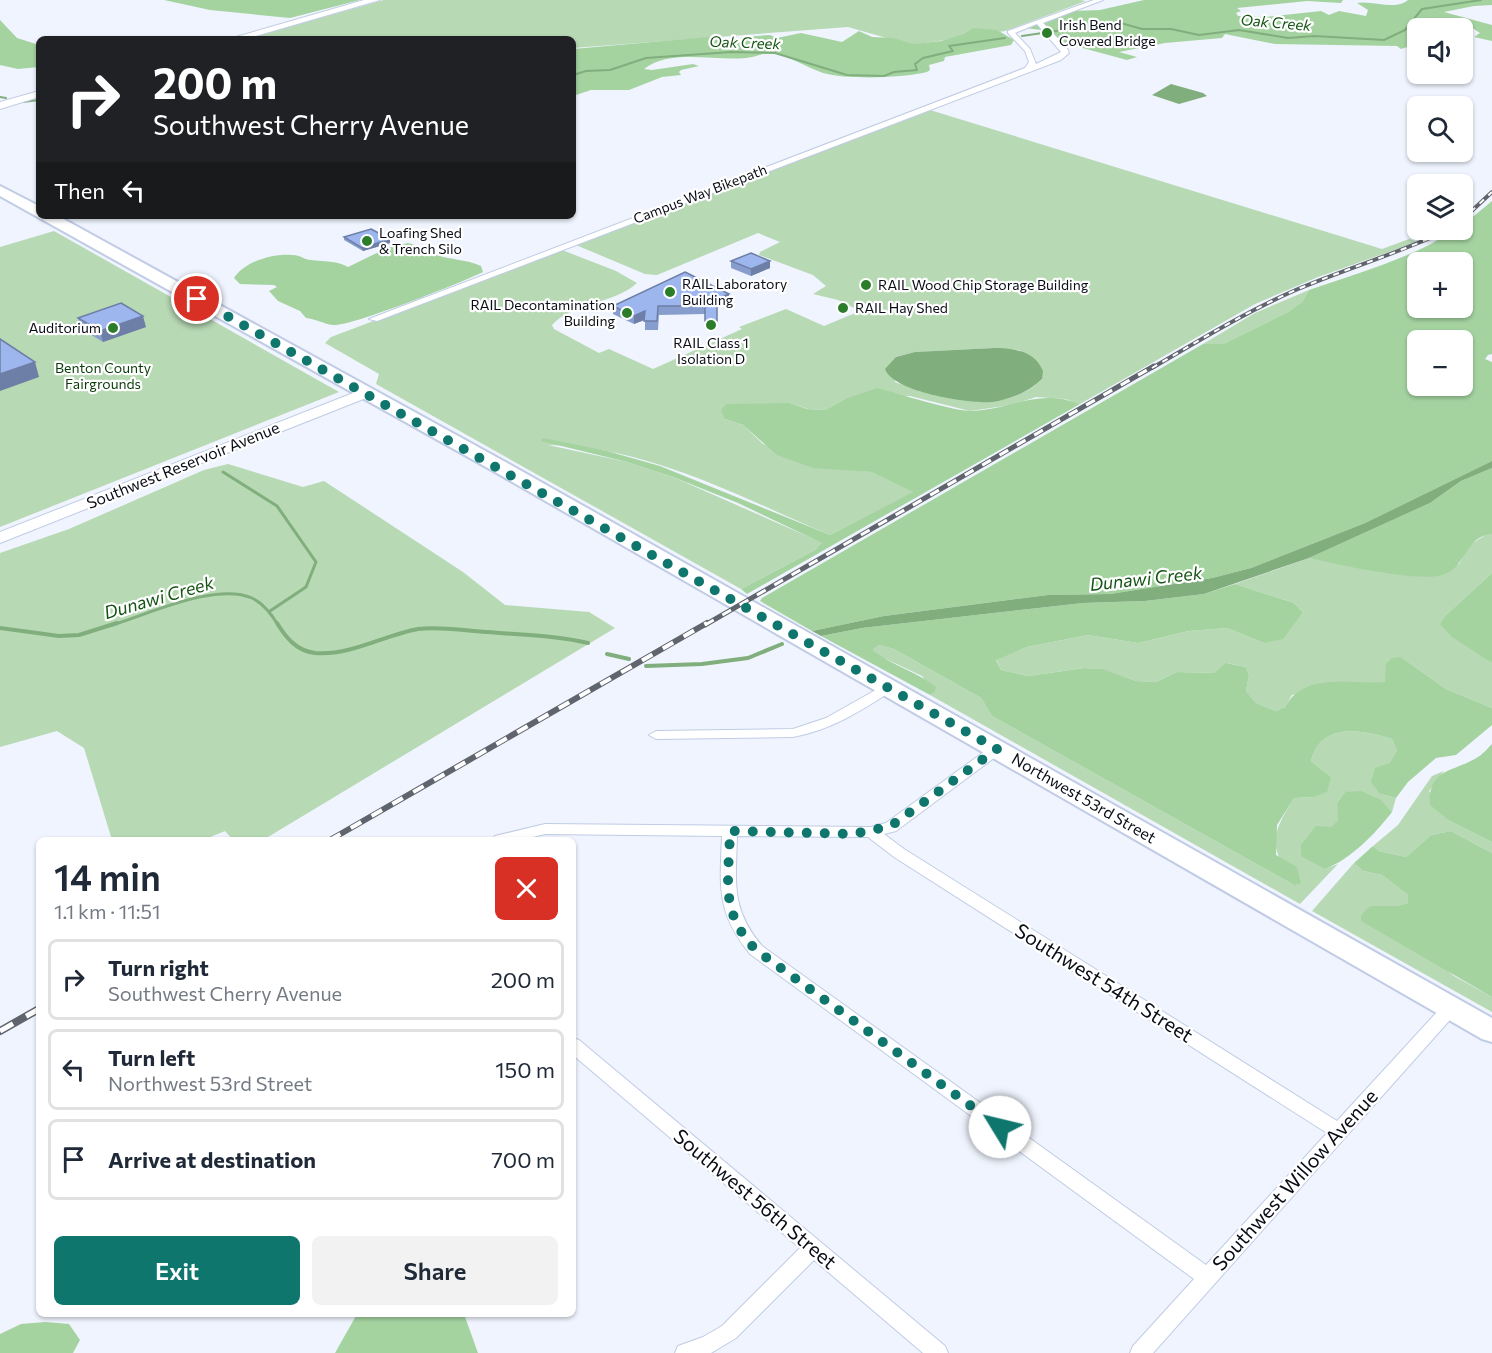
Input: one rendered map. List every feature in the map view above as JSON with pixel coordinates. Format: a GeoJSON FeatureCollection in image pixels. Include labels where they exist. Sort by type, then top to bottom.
{"type":"FeatureCollection","features":[{"type":"Feature","properties":{"kind":"main road"},"geometry":{"type":"LineString","coordinates":[[245,36],[375,0]]}},
{"type":"Feature","properties":{"kind":"main road"},"geometry":{"type":"LineString","coordinates":[[0,106],[36,95]]}},
{"type":"Feature","properties":{"kind":"main road"},"geometry":{"type":"LineString","coordinates":[[0,190],[36,210]]}},
{"type":"Feature","properties":{"kind":"main road","name":"Northwest 53rd Street"},"geometry":{"type":"LineString","coordinates":[[52,219],[888,687],[1492,1031]]}},
{"type":"Feature","properties":{"kind":"main road","name":"Southwest Reservoir Avenue"},"geometry":{"type":"LineString","coordinates":[[0,538],[366,393]]}},
{"type":"Feature","properties":{"kind":"street"},"geometry":{"type":"LineString","coordinates":[[1026,70],[1032,66],[1032,57],[1010,32],[1100,0]]}},
{"type":"Feature","properties":{"kind":"street","name":"Campus Way Bikepath"},"geometry":{"type":"LineString","coordinates":[[374,319],[1026,70],[1065,53],[1063,48],[1039,24],[1040,21]]}},
{"type":"Feature","properties":{"kind":"street"},"geometry":{"type":"LineString","coordinates":[[656,735],[793,733],[813,730],[827,725],[888,687]]}},
{"type":"Feature","properties":{"kind":"street"},"geometry":{"type":"LineString","coordinates":[[512,837],[545,829],[871,832],[891,826],[997,749]]}},
{"type":"Feature","properties":{"kind":"street"},"geometry":{"type":"LineString","coordinates":[[730,831],[730,914],[741,936],[756,950],[1208,1277]]}},
{"type":"Feature","properties":{"kind":"street","name":"Southwest 54th Street"},"geometry":{"type":"LineString","coordinates":[[871,832],[909,859],[1338,1131]]}},
{"type":"Feature","properties":{"kind":"street","name":"Southwest Willow Avenue"},"geometry":{"type":"LineString","coordinates":[[1140,1353],[1443,1016],[1448,1006]]}},
{"type":"Feature","properties":{"kind":"street","name":"Southwest 56th Street"},"geometry":{"type":"LineString","coordinates":[[576,1048],[938,1353]]}},
{"type":"Feature","properties":{"kind":"street"},"geometry":{"type":"LineString","coordinates":[[685,1353],[711,1344],[729,1332],[813,1248]]}},
{"type":"Feature","properties":{"kind":"green space"},"geometry":{"type":"Polygon","coordinates":[[[384,0],[1086,1],[1005,31],[911,45],[848,27],[576,48],[576,36],[256,36],[384,0]]]}},
{"type":"Feature","properties":{"kind":"green space"},"geometry":{"type":"Polygon","coordinates":[[[930,110],[1382,249],[1407,240],[1417,242],[1318,277],[1255,304],[1080,404],[1065,399],[1036,397],[1011,405],[970,411],[910,396],[845,399],[825,410],[808,409],[790,403],[771,405],[725,419],[743,425],[763,444],[850,470],[871,472],[914,492],[830,535],[727,490],[657,464],[621,454],[548,445],[627,462],[673,477],[823,543],[815,550],[741,589],[376,384],[379,374],[325,343],[331,337],[562,250],[616,271],[637,283],[617,295],[561,317],[552,325],[554,329],[599,353],[609,349],[653,369],[742,329],[739,327],[786,309],[824,326],[860,311],[838,300],[813,294],[826,286],[813,275],[759,255],[760,252],[780,242],[758,233],[657,275],[645,274],[576,245],[930,110]],[[994,348],[915,352],[896,357],[895,382],[931,393],[970,401],[1009,398],[1026,391],[1042,379],[1019,350],[994,348]]]}},
{"type":"Feature","properties":{"kind":"green space","name":"Benton County Fairgrounds"},"geometry":{"type":"Polygon","coordinates":[[[54,231],[339,392],[0,527],[0,247],[54,231]]]}},
{"type":"Feature","properties":{"kind":"green space"},"geometry":{"type":"Polygon","coordinates":[[[1309,290],[1302,302],[1288,312],[1223,344],[1203,344],[1255,313],[1309,290]]]}},
{"type":"Feature","properties":{"kind":"green space"},"geometry":{"type":"Polygon","coordinates":[[[228,464],[303,487],[324,481],[463,572],[505,605],[589,612],[615,628],[268,837],[230,837],[225,831],[210,837],[111,837],[84,748],[57,731],[0,747],[0,553],[69,529],[204,470],[228,464]]]}},
{"type":"Feature","properties":{"kind":"green space"},"geometry":{"type":"Polygon","coordinates":[[[1487,534],[1492,534],[1492,573],[1446,615],[1441,624],[1492,663],[1492,708],[1446,689],[1401,657],[1385,682],[1292,695],[1285,707],[1276,711],[1256,703],[1246,691],[1249,675],[1246,667],[1227,663],[1214,673],[1177,672],[1156,682],[1136,681],[1102,669],[1084,668],[1028,676],[1001,670],[996,659],[1027,647],[1088,635],[1138,643],[1189,631],[1227,628],[1264,643],[1303,612],[1294,603],[1235,584],[1309,558],[1360,567],[1459,564],[1470,545],[1487,534]]]}},
{"type":"Feature","properties":{"kind":"green space"},"geometry":{"type":"Polygon","coordinates":[[[879,645],[894,649],[981,698],[992,716],[1294,885],[1280,860],[1276,842],[1277,833],[1294,798],[1313,797],[1331,777],[1311,761],[1316,748],[1324,740],[1333,734],[1355,731],[1392,739],[1397,751],[1380,794],[1396,798],[1392,812],[1382,802],[1371,796],[1345,792],[1337,803],[1339,821],[1330,827],[1325,869],[1338,864],[1300,904],[930,695],[934,693],[922,676],[882,657],[873,650],[879,645]]]}},
{"type":"Feature","properties":{"kind":"green space"},"geometry":{"type":"Polygon","coordinates":[[[1444,771],[1429,791],[1450,821],[1492,842],[1492,853],[1451,831],[1431,835],[1406,857],[1379,851],[1373,846],[1398,825],[1432,776],[1444,771]]]}},
{"type":"Feature","properties":{"kind":"green space"},"geometry":{"type":"Polygon","coordinates":[[[1354,863],[1363,871],[1382,875],[1408,895],[1409,903],[1396,906],[1370,906],[1454,976],[1492,997],[1492,1012],[1312,911],[1354,863]]]}},
{"type":"Feature","properties":{"kind":"shaded area"},"geometry":{"type":"Polygon","coordinates":[[[164,0],[360,0],[290,18],[210,10],[164,0]]]}},
{"type":"Feature","properties":{"kind":"shaded area"},"geometry":{"type":"Polygon","coordinates":[[[1144,0],[1343,0],[1341,3],[1307,1],[1237,8],[1241,11],[1236,13],[1238,16],[1265,17],[1321,11],[1329,15],[1339,11],[1366,16],[1368,10],[1357,3],[1397,5],[1408,0],[1492,0],[1492,5],[1444,12],[1466,18],[1407,18],[1407,47],[1401,49],[1397,46],[1275,44],[1225,34],[1222,38],[1165,43],[1119,52],[1137,57],[1127,60],[1064,43],[1042,30],[1024,28],[1032,24],[1040,26],[1043,22],[1072,11],[1100,10],[1144,0]]]}},
{"type":"Feature","properties":{"kind":"shaded area"},"geometry":{"type":"Polygon","coordinates":[[[0,20],[17,38],[36,44],[36,67],[18,69],[0,65],[0,20]]]}},
{"type":"Feature","properties":{"kind":"shaded area"},"geometry":{"type":"Polygon","coordinates":[[[1473,20],[1492,25],[1492,41],[1474,37],[1480,33],[1473,28],[1473,20]]]}},
{"type":"Feature","properties":{"kind":"shaded area"},"geometry":{"type":"Polygon","coordinates":[[[973,28],[997,30],[1014,40],[1011,45],[945,57],[944,61],[929,65],[930,70],[927,72],[890,77],[823,73],[773,53],[740,58],[682,57],[655,62],[644,69],[652,70],[693,64],[699,66],[681,70],[679,72],[681,75],[662,77],[629,90],[591,90],[576,95],[576,49],[709,37],[735,41],[756,36],[770,35],[777,38],[801,33],[842,42],[859,31],[872,37],[893,38],[913,44],[941,41],[964,34],[973,28]]]}},
{"type":"Feature","properties":{"kind":"shaded area"},"geometry":{"type":"Polygon","coordinates":[[[1171,84],[1207,96],[1179,104],[1152,95],[1171,84]]]}},
{"type":"Feature","properties":{"kind":"shaded area"},"geometry":{"type":"Polygon","coordinates":[[[1492,201],[1492,354],[1485,359],[1492,362],[1492,461],[1365,523],[1251,568],[1212,578],[1110,594],[1048,595],[884,616],[812,631],[760,601],[1203,344],[1223,344],[1288,312],[1302,302],[1309,290],[1407,255],[1407,318],[1473,318],[1473,252],[1413,252],[1437,240],[1473,240],[1473,217],[1492,201]]]}},
{"type":"Feature","properties":{"kind":"shaded area"},"geometry":{"type":"Polygon","coordinates":[[[408,243],[440,256],[481,266],[483,272],[383,312],[344,324],[333,325],[306,318],[300,311],[278,301],[269,291],[277,287],[274,285],[240,284],[234,278],[245,267],[269,257],[296,255],[309,260],[334,262],[348,267],[387,248],[408,243]]]}},
{"type":"Feature","properties":{"kind":"shaded area"},"geometry":{"type":"Polygon","coordinates":[[[994,348],[1016,350],[1029,355],[1035,359],[1043,371],[1042,379],[1031,388],[1012,397],[981,402],[950,399],[916,390],[891,377],[885,369],[896,357],[915,352],[994,348]]]}},
{"type":"Feature","properties":{"kind":"shaded area"},"geometry":{"type":"Polygon","coordinates":[[[877,388],[939,405],[972,411],[1051,398],[1080,404],[747,594],[741,589],[815,550],[822,543],[738,503],[673,477],[627,462],[541,441],[543,438],[607,451],[660,466],[830,535],[913,492],[871,472],[813,468],[777,455],[743,425],[725,419],[721,410],[726,404],[790,403],[807,409],[825,410],[845,399],[877,388]]]}},
{"type":"Feature","properties":{"kind":"shaded area"},"geometry":{"type":"Polygon","coordinates":[[[1492,461],[1492,468],[1461,481],[1430,503],[1309,558],[1204,594],[1145,601],[1083,603],[862,628],[821,636],[812,631],[884,616],[1048,595],[1110,594],[1212,578],[1251,568],[1365,523],[1492,461]]]}},
{"type":"Feature","properties":{"kind":"shaded area"},"geometry":{"type":"Polygon","coordinates":[[[1492,468],[1492,534],[1477,540],[1458,565],[1445,574],[1418,577],[1400,575],[1309,558],[1430,503],[1461,481],[1492,468]]]}},
{"type":"Feature","properties":{"kind":"shaded area"},"geometry":{"type":"Polygon","coordinates":[[[1492,573],[1492,663],[1452,637],[1440,624],[1446,615],[1492,573]]]}},
{"type":"Feature","properties":{"kind":"shaded area"},"geometry":{"type":"Polygon","coordinates":[[[1235,584],[1294,603],[1303,612],[1283,639],[1264,643],[1227,628],[1189,631],[1138,643],[1088,635],[1027,647],[996,660],[1001,670],[1028,676],[1084,668],[1103,669],[1136,681],[1156,682],[1177,672],[1214,673],[1226,663],[1246,667],[1249,675],[1246,691],[1256,703],[1276,711],[1285,707],[1304,688],[1316,684],[1385,682],[1386,664],[1392,658],[1401,657],[1446,689],[1492,708],[1492,725],[1456,755],[1436,758],[1408,782],[1396,798],[1380,794],[1371,782],[1375,768],[1390,763],[1397,751],[1392,739],[1355,731],[1333,734],[1324,740],[1316,748],[1311,761],[1331,777],[1327,792],[1313,797],[1294,798],[1277,825],[1276,855],[1297,867],[1301,883],[1294,885],[992,716],[981,698],[894,649],[879,645],[873,650],[928,681],[936,687],[934,693],[930,695],[821,636],[862,628],[1083,603],[1145,601],[1204,594],[1235,584]]]}},
{"type":"Feature","properties":{"kind":"shaded area"},"geometry":{"type":"Polygon","coordinates":[[[1492,744],[1492,842],[1450,821],[1430,805],[1430,793],[1433,784],[1444,773],[1478,757],[1492,744]]]}},
{"type":"Feature","properties":{"kind":"shaded area"},"geometry":{"type":"Polygon","coordinates":[[[1361,791],[1381,800],[1392,812],[1378,829],[1344,859],[1325,869],[1301,856],[1301,845],[1316,826],[1330,827],[1338,821],[1337,803],[1345,792],[1361,791]]]}},
{"type":"Feature","properties":{"kind":"shaded area"},"geometry":{"type":"Polygon","coordinates":[[[1451,831],[1492,853],[1492,997],[1361,921],[1361,915],[1370,906],[1396,906],[1408,903],[1408,895],[1382,875],[1363,871],[1354,863],[1373,846],[1379,851],[1406,857],[1431,835],[1451,831]]]}},
{"type":"Feature","properties":{"kind":"shaded area"},"geometry":{"type":"Polygon","coordinates":[[[355,1317],[465,1317],[478,1353],[335,1353],[355,1317]]]}},
{"type":"Feature","properties":{"kind":"shaded area"},"geometry":{"type":"Polygon","coordinates":[[[45,1322],[69,1324],[80,1340],[73,1353],[0,1353],[0,1334],[21,1324],[45,1322]]]}},
{"type":"Feature","properties":{"kind":"building","name":"Loafing Shed & Trench Silo"},"geometry":{"type":"Polygon","coordinates":[[[371,229],[390,239],[362,248],[344,237],[371,229]]]}},
{"type":"Feature","properties":{"kind":"building"},"geometry":{"type":"Polygon","coordinates":[[[751,253],[770,261],[751,269],[731,261],[751,253]]]}},
{"type":"Feature","properties":{"kind":"building"},"geometry":{"type":"Polygon","coordinates":[[[685,272],[729,294],[717,299],[717,321],[705,321],[705,306],[658,306],[657,321],[644,321],[645,311],[634,316],[613,306],[685,272]]]}},
{"type":"Feature","properties":{"kind":"building"},"geometry":{"type":"Polygon","coordinates":[[[121,303],[143,316],[100,331],[78,318],[121,303]]]}},
{"type":"Feature","properties":{"kind":"building"},"geometry":{"type":"Polygon","coordinates":[[[0,339],[35,362],[0,374],[0,339]]]}},
{"type":"Feature","properties":{"kind":"waterway","name":"Oak Creek"},"geometry":{"type":"LineString","coordinates":[[1022,36],[1117,22],[1142,29],[1171,29],[1199,35],[1239,30],[1288,38],[1314,36],[1384,40],[1405,30],[1422,9],[1481,0]]}},
{"type":"Feature","properties":{"kind":"waterway","name":"Oak Creek"},"geometry":{"type":"LineString","coordinates":[[576,74],[586,71],[610,70],[646,58],[731,52],[775,53],[847,75],[884,76],[894,72],[917,70],[915,64],[923,58],[953,51],[949,46],[1005,38]]}},
{"type":"Feature","properties":{"kind":"waterway","name":"Oak Creek"},"geometry":{"type":"LineString","coordinates":[[0,97],[6,98]]}},
{"type":"Feature","properties":{"kind":"waterway","name":"Oak Creek"},"geometry":{"type":"LineString","coordinates":[[23,102],[36,100]]}},
{"type":"Feature","properties":{"kind":"waterway"},"geometry":{"type":"LineString","coordinates":[[223,472],[277,506],[316,562],[306,587],[270,611]]}},
{"type":"Feature","properties":{"kind":"waterway","name":"Dunawi Creek"},"geometry":{"type":"LineString","coordinates":[[112,625],[182,601],[220,594],[237,594],[252,598],[267,610],[278,625]]}},
{"type":"Feature","properties":{"kind":"waterway","name":"Dunawi Creek"},"geometry":{"type":"LineString","coordinates":[[0,628],[59,636],[79,635],[117,623]]}},
{"type":"Feature","properties":{"kind":"waterway","name":"Dunawi Creek"},"geometry":{"type":"LineString","coordinates":[[277,623],[293,643],[303,650],[315,653],[342,651],[405,632],[427,628],[563,638],[588,643]]}},
{"type":"Feature","properties":{"kind":"waterway","name":"Dunawi Creek"},"geometry":{"type":"LineString","coordinates":[[646,666],[702,664],[748,658],[782,644]]}},
{"type":"Feature","properties":{"kind":"waterway","name":"Dunawi Creek"},"geometry":{"type":"LineString","coordinates":[[607,654],[629,659]]}},
{"type":"Feature","properties":{"kind":"railway"},"geometry":{"type":"LineString","coordinates":[[1473,210],[1492,192]]}},
{"type":"Feature","properties":{"kind":"railway"},"geometry":{"type":"LineString","coordinates":[[1152,368],[1224,326],[1279,298],[1425,240]]}},
{"type":"Feature","properties":{"kind":"railway"},"geometry":{"type":"LineString","coordinates":[[705,625],[1154,366]]}},
{"type":"Feature","properties":{"kind":"railway"},"geometry":{"type":"LineString","coordinates":[[335,837],[707,623]]}},
{"type":"Feature","properties":{"kind":"railway"},"geometry":{"type":"LineString","coordinates":[[0,1031],[36,1011]]}},
{"type":"Feature","properties":{"kind":"place","name":"Irish Bend Covered Bridge"},"geometry":{"type":"Point","coordinates":[1047,33]}},
{"type":"Feature","properties":{"kind":"place","name":"Loafing Shed & Trench Silo"},"geometry":{"type":"Point","coordinates":[367,241]}},
{"type":"Feature","properties":{"kind":"place","name":"RAIL Wood Chip Storage Building"},"geometry":{"type":"Point","coordinates":[866,285]}},
{"type":"Feature","properties":{"kind":"place","name":"RAIL Laboratory Building"},"geometry":{"type":"Point","coordinates":[670,292]}},
{"type":"Feature","properties":{"kind":"place","name":"RAIL Hay Shed"},"geometry":{"type":"Point","coordinates":[843,308]}},
{"type":"Feature","properties":{"kind":"place","name":"RAIL Decontamination Building"},"geometry":{"type":"Point","coordinates":[627,313]}},
{"type":"Feature","properties":{"kind":"place","name":"RAIL Class 1 Isolation D"},"geometry":{"type":"Point","coordinates":[711,325]}},
{"type":"Feature","properties":{"kind":"place","name":"Auditorium"},"geometry":{"type":"Point","coordinates":[113,328]}},
{"type":"Feature","properties":{"kind":"route"},"geometry":{"type":"LineString","coordinates":[[197,299],[477,454],[997,749],[891,826],[853,834],[730,831],[728,899],[730,914],[741,936],[756,950],[1000,1127]]}}]}
